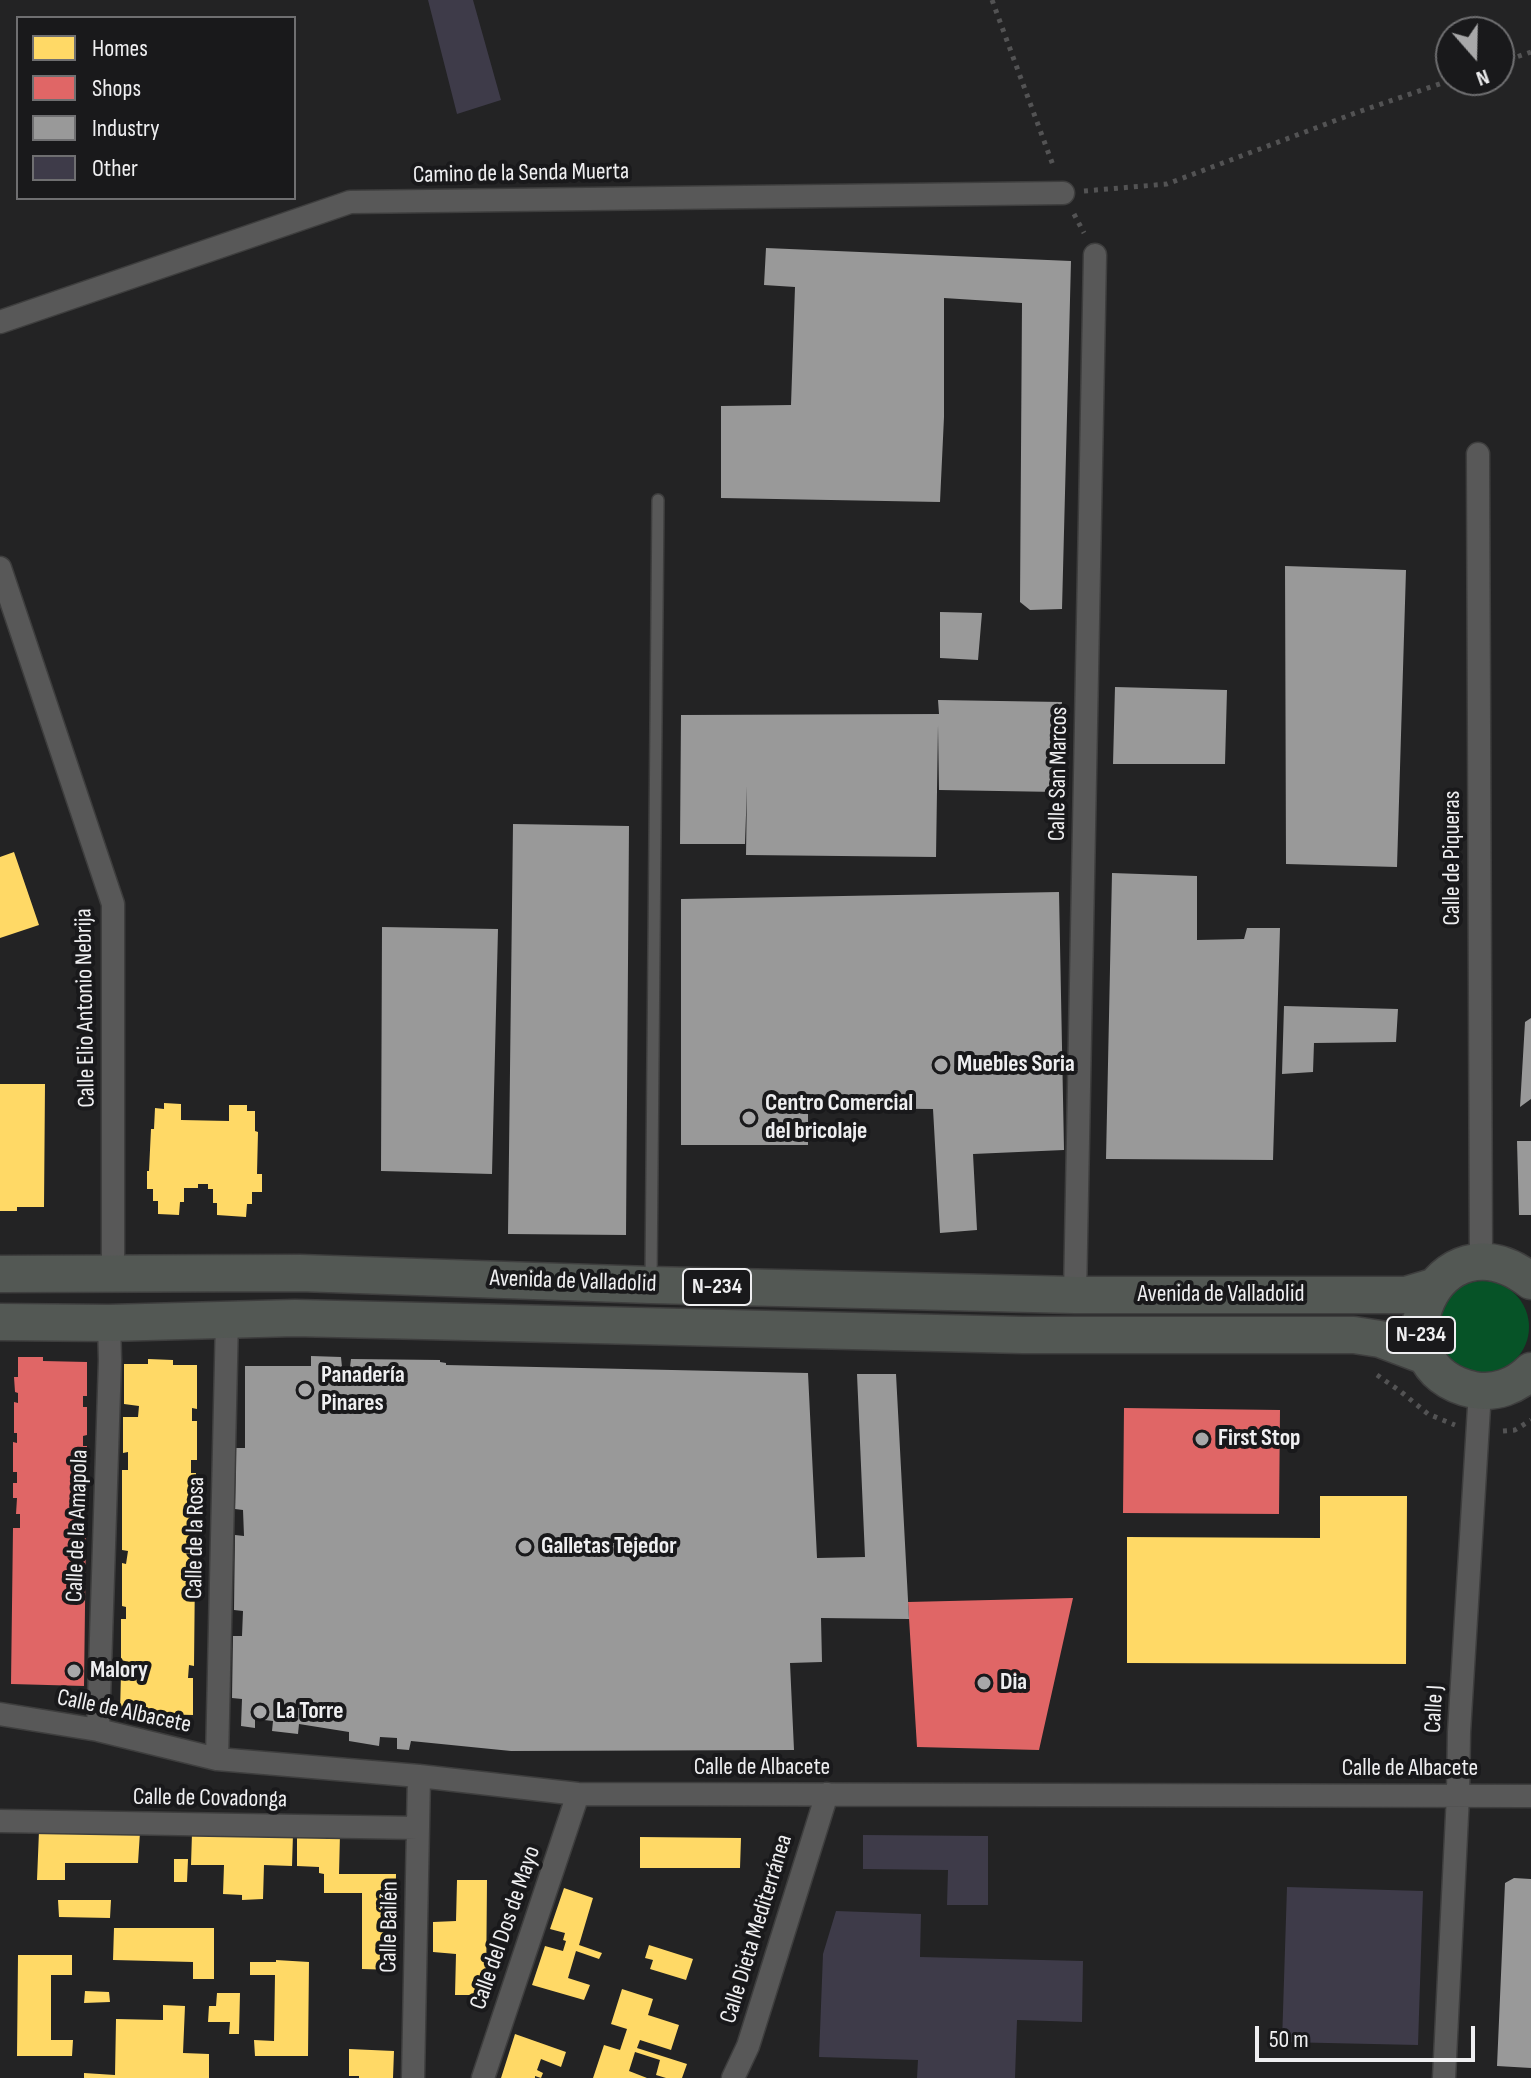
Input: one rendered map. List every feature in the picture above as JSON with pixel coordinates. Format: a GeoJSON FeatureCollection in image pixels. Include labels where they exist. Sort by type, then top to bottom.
{"type":"FeatureCollection","features":[{"type":"Feature","properties":{"kind":"main road","name":"Avenida de Valladolid"},"geometry":{"type":"LineString","coordinates":[[0,1274],[300,1273],[1075,1295],[1406,1295],[1433,1287],[1463,1266],[1481,1262]]}},
{"type":"Feature","properties":{"kind":"main road"},"geometry":{"type":"LineString","coordinates":[[1481,1262],[1500,1264],[1531,1281]]}},
{"type":"Feature","properties":{"kind":"main road","name":"N-234"},"geometry":{"type":"LineString","coordinates":[[1428,1357],[1422,1343],[1421,1314],[1433,1287]]}},
{"type":"Feature","properties":{"kind":"main road","name":"Avenida de Valladolid"},"geometry":{"type":"LineString","coordinates":[[0,1322],[109,1323],[295,1318],[1023,1335],[1354,1335],[1380,1339],[1428,1357],[1449,1381],[1480,1391]]}},
{"type":"Feature","properties":{"kind":"main road"},"geometry":{"type":"LineString","coordinates":[[1480,1391],[1514,1385],[1531,1371]]}},
{"type":"Feature","properties":{"kind":"street","name":"Camino de la Senda Muerta"},"geometry":{"type":"LineString","coordinates":[[0,322],[350,202],[1063,193]]}},
{"type":"Feature","properties":{"kind":"street","name":"Calle San Marcos"},"geometry":{"type":"LineString","coordinates":[[1075,1295],[1095,255]]}},
{"type":"Feature","properties":{"kind":"street","name":"Calle de Piqueras"},"geometry":{"type":"LineString","coordinates":[[1478,454],[1481,1262]]}},
{"type":"Feature","properties":{"kind":"street","name":"Calle Elio Antonio Nebrija"},"geometry":{"type":"LineString","coordinates":[[0,568],[113,904],[113,1275]]}},
{"type":"Feature","properties":{"kind":"street","name":"Calle de la Rosa"},"geometry":{"type":"LineString","coordinates":[[217,1759],[227,1318]]}},
{"type":"Feature","properties":{"kind":"street","name":"Calle de la Amapola"},"geometry":{"type":"LineString","coordinates":[[98,1730],[109,1323]]}},
{"type":"Feature","properties":{"kind":"street","name":"Calle J"},"geometry":{"type":"LineString","coordinates":[[1444,2078],[1459,1732],[1480,1391]]}},
{"type":"Feature","properties":{"kind":"street","name":"Calle de Albacete"},"geometry":{"type":"LineString","coordinates":[[0,1714],[98,1730],[217,1759],[419,1776],[578,1794],[1531,1796]]}},
{"type":"Feature","properties":{"kind":"street","name":"Calle Bailén"},"geometry":{"type":"LineString","coordinates":[[413,2078],[419,1776]]}},
{"type":"Feature","properties":{"kind":"street","name":"Calle del Dos de Mayo"},"geometry":{"type":"LineString","coordinates":[[483,2078],[578,1794]]}},
{"type":"Feature","properties":{"kind":"street","name":"Calle Dieta Mediterránea"},"geometry":{"type":"LineString","coordinates":[[733,2078],[748,2046],[827,1794]]}},
{"type":"Feature","properties":{"kind":"street","name":"Calle de Covadonga"},"geometry":{"type":"LineString","coordinates":[[0,1821],[418,1828]]}},
{"type":"Feature","properties":{"kind":"lane"},"geometry":{"type":"LineString","coordinates":[[651,1285],[658,500]]}},
{"type":"Feature","properties":{"kind":"path"},"geometry":{"type":"LineString","coordinates":[[992,0],[1063,193],[1095,255]]}},
{"type":"Feature","properties":{"kind":"path"},"geometry":{"type":"LineString","coordinates":[[1063,193],[1167,184],[1435,86]]}},
{"type":"Feature","properties":{"kind":"green space"},"geometry":{"type":"Polygon","coordinates":[[[1474,1281],[1492,1281],[1509,1288],[1522,1301],[1529,1327],[1522,1353],[1509,1366],[1492,1373],[1474,1373],[1457,1366],[1444,1353],[1437,1336],[1437,1318],[1444,1301],[1457,1288],[1474,1281]]]}},
{"type":"Feature","properties":{"kind":"building: Homes"},"geometry":{"type":"Polygon","coordinates":[[[14,852],[39,925],[0,938],[0,857],[14,852]]]}},
{"type":"Feature","properties":{"kind":"building: Homes"},"geometry":{"type":"Polygon","coordinates":[[[0,1084],[45,1084],[44,1207],[17,1207],[17,1211],[0,1211],[0,1084]]]}},
{"type":"Feature","properties":{"kind":"building: Homes"},"geometry":{"type":"Polygon","coordinates":[[[164,1103],[181,1104],[181,1120],[229,1121],[229,1105],[247,1105],[247,1111],[255,1111],[257,1174],[262,1174],[262,1192],[252,1192],[252,1204],[247,1204],[246,1217],[217,1215],[213,1189],[208,1189],[208,1184],[184,1188],[184,1202],[180,1202],[179,1215],[158,1214],[158,1201],[153,1201],[153,1189],[147,1189],[147,1171],[155,1108],[164,1109],[164,1103]]]}},
{"type":"Feature","properties":{"kind":"building: Homes"},"geometry":{"type":"Polygon","coordinates":[[[148,1359],[173,1360],[173,1365],[197,1365],[197,1409],[192,1408],[192,1421],[197,1421],[197,1460],[191,1460],[191,1473],[196,1473],[195,1557],[191,1556],[190,1568],[195,1569],[194,1666],[189,1665],[188,1678],[193,1678],[193,1715],[120,1713],[121,1673],[125,1674],[125,1661],[121,1660],[121,1619],[126,1619],[126,1607],[122,1606],[122,1563],[126,1564],[128,1551],[122,1550],[122,1470],[128,1470],[128,1452],[123,1453],[123,1417],[138,1417],[139,1406],[124,1404],[124,1364],[148,1364],[148,1359]]]}},
{"type":"Feature","properties":{"kind":"building: Homes"},"geometry":{"type":"Polygon","coordinates":[[[1320,1496],[1407,1496],[1406,1664],[1127,1663],[1127,1537],[1320,1538],[1320,1496]]]}},
{"type":"Feature","properties":{"kind":"building: Homes"},"geometry":{"type":"Polygon","coordinates":[[[39,1831],[140,1832],[138,1863],[65,1863],[65,1880],[37,1880],[39,1831]]]}},
{"type":"Feature","properties":{"kind":"building: Homes"},"geometry":{"type":"Polygon","coordinates":[[[192,1833],[293,1834],[292,1866],[264,1865],[263,1899],[242,1900],[242,1895],[223,1894],[224,1865],[191,1865],[192,1833]]]}},
{"type":"Feature","properties":{"kind":"building: Homes"},"geometry":{"type":"Polygon","coordinates":[[[297,1834],[340,1834],[339,1874],[396,1874],[395,1970],[362,1969],[362,1893],[324,1893],[324,1874],[319,1873],[319,1867],[297,1866],[297,1834]]]}},
{"type":"Feature","properties":{"kind":"building: Homes"},"geometry":{"type":"Polygon","coordinates":[[[640,1837],[741,1838],[740,1868],[640,1868],[640,1837]]]}},
{"type":"Feature","properties":{"kind":"building: Homes"},"geometry":{"type":"Polygon","coordinates":[[[174,1859],[188,1859],[187,1882],[174,1882],[174,1859]]]}},
{"type":"Feature","properties":{"kind":"building: Homes"},"geometry":{"type":"Polygon","coordinates":[[[457,1880],[487,1880],[486,1995],[455,1995],[456,1954],[433,1952],[433,1922],[456,1921],[457,1880]]]}},
{"type":"Feature","properties":{"kind":"building: Homes"},"geometry":{"type":"Polygon","coordinates":[[[564,1888],[593,1898],[579,1945],[602,1953],[599,1959],[576,1951],[568,1978],[590,1985],[584,2000],[532,1985],[545,1946],[563,1951],[565,1933],[550,1929],[564,1888]]]}},
{"type":"Feature","properties":{"kind":"building: Homes"},"geometry":{"type":"Polygon","coordinates":[[[58,1900],[111,1900],[110,1918],[59,1917],[58,1900]]]}},
{"type":"Feature","properties":{"kind":"building: Homes"},"geometry":{"type":"Polygon","coordinates":[[[114,1928],[214,1928],[214,1979],[193,1979],[193,1962],[113,1960],[114,1928]]]}},
{"type":"Feature","properties":{"kind":"building: Homes"},"geometry":{"type":"Polygon","coordinates":[[[649,1945],[693,1959],[686,1980],[650,1969],[653,1960],[645,1958],[649,1945]]]}},
{"type":"Feature","properties":{"kind":"building: Homes"},"geometry":{"type":"Polygon","coordinates":[[[18,1955],[72,1955],[72,1975],[51,1975],[51,2040],[73,2040],[72,2056],[17,2056],[18,1955]]]}},
{"type":"Feature","properties":{"kind":"building: Homes"},"geometry":{"type":"Polygon","coordinates":[[[250,1962],[309,1962],[308,2056],[255,2056],[254,2040],[274,2041],[275,1975],[250,1975],[250,1962]]]}},
{"type":"Feature","properties":{"kind":"building: Homes"},"geometry":{"type":"Polygon","coordinates":[[[622,1989],[653,1999],[648,2015],[679,2025],[671,2050],[640,2040],[637,2048],[687,2064],[682,2078],[656,2075],[660,2060],[635,2052],[629,2071],[647,2078],[593,2078],[604,2045],[620,2050],[627,2029],[611,2024],[622,1989]]]}},
{"type":"Feature","properties":{"kind":"building: Homes"},"geometry":{"type":"Polygon","coordinates":[[[85,1991],[109,1992],[110,2002],[84,2003],[85,1991]]]}},
{"type":"Feature","properties":{"kind":"building: Homes"},"geometry":{"type":"Polygon","coordinates":[[[217,1993],[240,1993],[239,2034],[229,2034],[230,2022],[208,2022],[209,2006],[216,2006],[217,1993]]]}},
{"type":"Feature","properties":{"kind":"building: Homes"},"geometry":{"type":"Polygon","coordinates":[[[163,2005],[185,2006],[183,2053],[209,2054],[209,2078],[84,2078],[84,2073],[115,2075],[116,2019],[163,2020],[163,2005]]]}},
{"type":"Feature","properties":{"kind":"building: Homes"},"geometry":{"type":"Polygon","coordinates":[[[515,2034],[566,2052],[561,2067],[541,2059],[537,2070],[543,2073],[541,2078],[501,2078],[515,2034]]]}},
{"type":"Feature","properties":{"kind":"building: Homes"},"geometry":{"type":"Polygon","coordinates":[[[349,2049],[394,2051],[393,2078],[349,2076],[349,2049]]]}},
{"type":"Feature","properties":{"kind":"building: Shops"},"geometry":{"type":"Polygon","coordinates":[[[18,1357],[87,1362],[87,1396],[83,1396],[83,1407],[87,1407],[87,1435],[83,1436],[83,1446],[87,1446],[87,1476],[82,1475],[82,1486],[87,1486],[86,1515],[79,1515],[79,1528],[86,1529],[84,1686],[11,1684],[13,1528],[20,1528],[20,1514],[16,1514],[17,1498],[13,1498],[13,1483],[17,1483],[17,1472],[13,1472],[13,1442],[17,1443],[14,1402],[18,1403],[18,1393],[15,1392],[14,1377],[18,1377],[18,1357]]]}},
{"type":"Feature","properties":{"kind":"building: Shops"},"geometry":{"type":"Polygon","coordinates":[[[1124,1408],[1280,1410],[1279,1514],[1123,1513],[1124,1408]]]}},
{"type":"Feature","properties":{"kind":"building: Shops","name":"Dia"},"geometry":{"type":"Polygon","coordinates":[[[1073,1598],[1039,1750],[917,1747],[908,1602],[1073,1598]]]}},
{"type":"Feature","properties":{"kind":"building: Industry"},"geometry":{"type":"Polygon","coordinates":[[[766,248],[1071,261],[1062,609],[1030,610],[1020,602],[1022,303],[944,298],[940,502],[721,498],[721,406],[791,405],[795,287],[764,285],[766,248]]]}},
{"type":"Feature","properties":{"kind":"building: Industry"},"geometry":{"type":"Polygon","coordinates":[[[1285,566],[1406,570],[1397,867],[1286,864],[1285,566]]]}},
{"type":"Feature","properties":{"kind":"building: Industry"},"geometry":{"type":"Polygon","coordinates":[[[940,612],[982,613],[978,660],[940,658],[940,612]]]}},
{"type":"Feature","properties":{"kind":"building: Industry"},"geometry":{"type":"Polygon","coordinates":[[[1115,687],[1227,690],[1225,764],[1113,764],[1115,687]]]}},
{"type":"Feature","properties":{"kind":"building: Industry"},"geometry":{"type":"Polygon","coordinates":[[[938,700],[1062,702],[1058,792],[939,790],[938,725],[936,857],[746,855],[747,786],[745,844],[680,844],[681,715],[939,714],[938,700]]]}},
{"type":"Feature","properties":{"kind":"building: Industry"},"geometry":{"type":"Polygon","coordinates":[[[513,824],[629,826],[626,1235],[508,1234],[513,824]]]}},
{"type":"Feature","properties":{"kind":"building: Industry"},"geometry":{"type":"Polygon","coordinates":[[[1112,873],[1197,876],[1197,940],[1244,939],[1247,928],[1280,928],[1273,1160],[1106,1159],[1112,873]]]}},
{"type":"Feature","properties":{"kind":"building: Industry"},"geometry":{"type":"Polygon","coordinates":[[[1059,892],[1064,1150],[973,1154],[977,1230],[940,1233],[933,1109],[808,1108],[808,1145],[681,1145],[681,899],[1059,892]]]}},
{"type":"Feature","properties":{"kind":"building: Industry"},"geometry":{"type":"Polygon","coordinates":[[[382,927],[498,929],[492,1174],[381,1171],[382,927]]]}},
{"type":"Feature","properties":{"kind":"building: Industry"},"geometry":{"type":"Polygon","coordinates":[[[1284,1006],[1398,1009],[1396,1042],[1314,1043],[1313,1072],[1282,1074],[1284,1006]]]}},
{"type":"Feature","properties":{"kind":"building: Industry"},"geometry":{"type":"Polygon","coordinates":[[[1531,1018],[1531,1099],[1520,1107],[1525,1022],[1531,1018]]]}},
{"type":"Feature","properties":{"kind":"building: Industry"},"geometry":{"type":"Polygon","coordinates":[[[1517,1141],[1531,1141],[1531,1215],[1519,1215],[1517,1141]]]}},
{"type":"Feature","properties":{"kind":"building: Industry","name":"Galletas Tejedor"},"geometry":{"type":"Polygon","coordinates":[[[311,1356],[341,1357],[342,1367],[350,1367],[351,1359],[440,1360],[446,1365],[808,1373],[817,1558],[865,1557],[857,1374],[896,1374],[909,1619],[821,1618],[822,1662],[790,1663],[794,1750],[511,1751],[411,1741],[409,1750],[397,1749],[397,1738],[380,1737],[379,1746],[349,1741],[349,1732],[299,1724],[298,1734],[272,1731],[273,1721],[255,1719],[255,1728],[241,1726],[242,1699],[232,1698],[233,1636],[242,1636],[243,1611],[234,1610],[235,1535],[244,1536],[243,1510],[235,1509],[236,1448],[245,1448],[245,1366],[311,1366],[311,1356]]]}},
{"type":"Feature","properties":{"kind":"building: Industry"},"geometry":{"type":"Polygon","coordinates":[[[1514,1878],[1531,1879],[1531,2068],[1497,2066],[1505,1883],[1514,1878]]]}},
{"type":"Feature","properties":{"kind":"building: Other"},"geometry":{"type":"Polygon","coordinates":[[[428,0],[473,0],[501,100],[457,114],[428,0]]]}},
{"type":"Feature","properties":{"kind":"building: Other"},"geometry":{"type":"Polygon","coordinates":[[[863,1835],[988,1836],[988,1905],[947,1905],[948,1870],[863,1869],[863,1835]]]}},
{"type":"Feature","properties":{"kind":"building: Other"},"geometry":{"type":"Polygon","coordinates":[[[1287,1887],[1423,1891],[1418,2045],[1282,2042],[1287,1887]]]}},
{"type":"Feature","properties":{"kind":"building: Other"},"geometry":{"type":"Polygon","coordinates":[[[836,1911],[921,1914],[920,1957],[1083,1961],[1082,2022],[1017,2020],[1015,2078],[917,2078],[918,2060],[819,2057],[823,1954],[836,1911]]]}},
{"type":"Feature","properties":{"kind":"place","name":"Muebles Soria"},"geometry":{"type":"Point","coordinates":[941,1065]}},
{"type":"Feature","properties":{"kind":"place","name":"Centro Comercial del bricolaje"},"geometry":{"type":"Point","coordinates":[749,1118]}},
{"type":"Feature","properties":{"kind":"place","name":"Panadería Pinares"},"geometry":{"type":"Point","coordinates":[305,1390]}},
{"type":"Feature","properties":{"kind":"place","name":"First Stop"},"geometry":{"type":"Point","coordinates":[1202,1439]}},
{"type":"Feature","properties":{"kind":"place","name":"Galletas Tejedor"},"geometry":{"type":"Point","coordinates":[525,1547]}},
{"type":"Feature","properties":{"kind":"place","name":"Malory"},"geometry":{"type":"Point","coordinates":[74,1671]}},
{"type":"Feature","properties":{"kind":"place","name":"Dia"},"geometry":{"type":"Point","coordinates":[984,1683]}},
{"type":"Feature","properties":{"kind":"place","name":"La Torre"},"geometry":{"type":"Point","coordinates":[260,1712]}}]}
